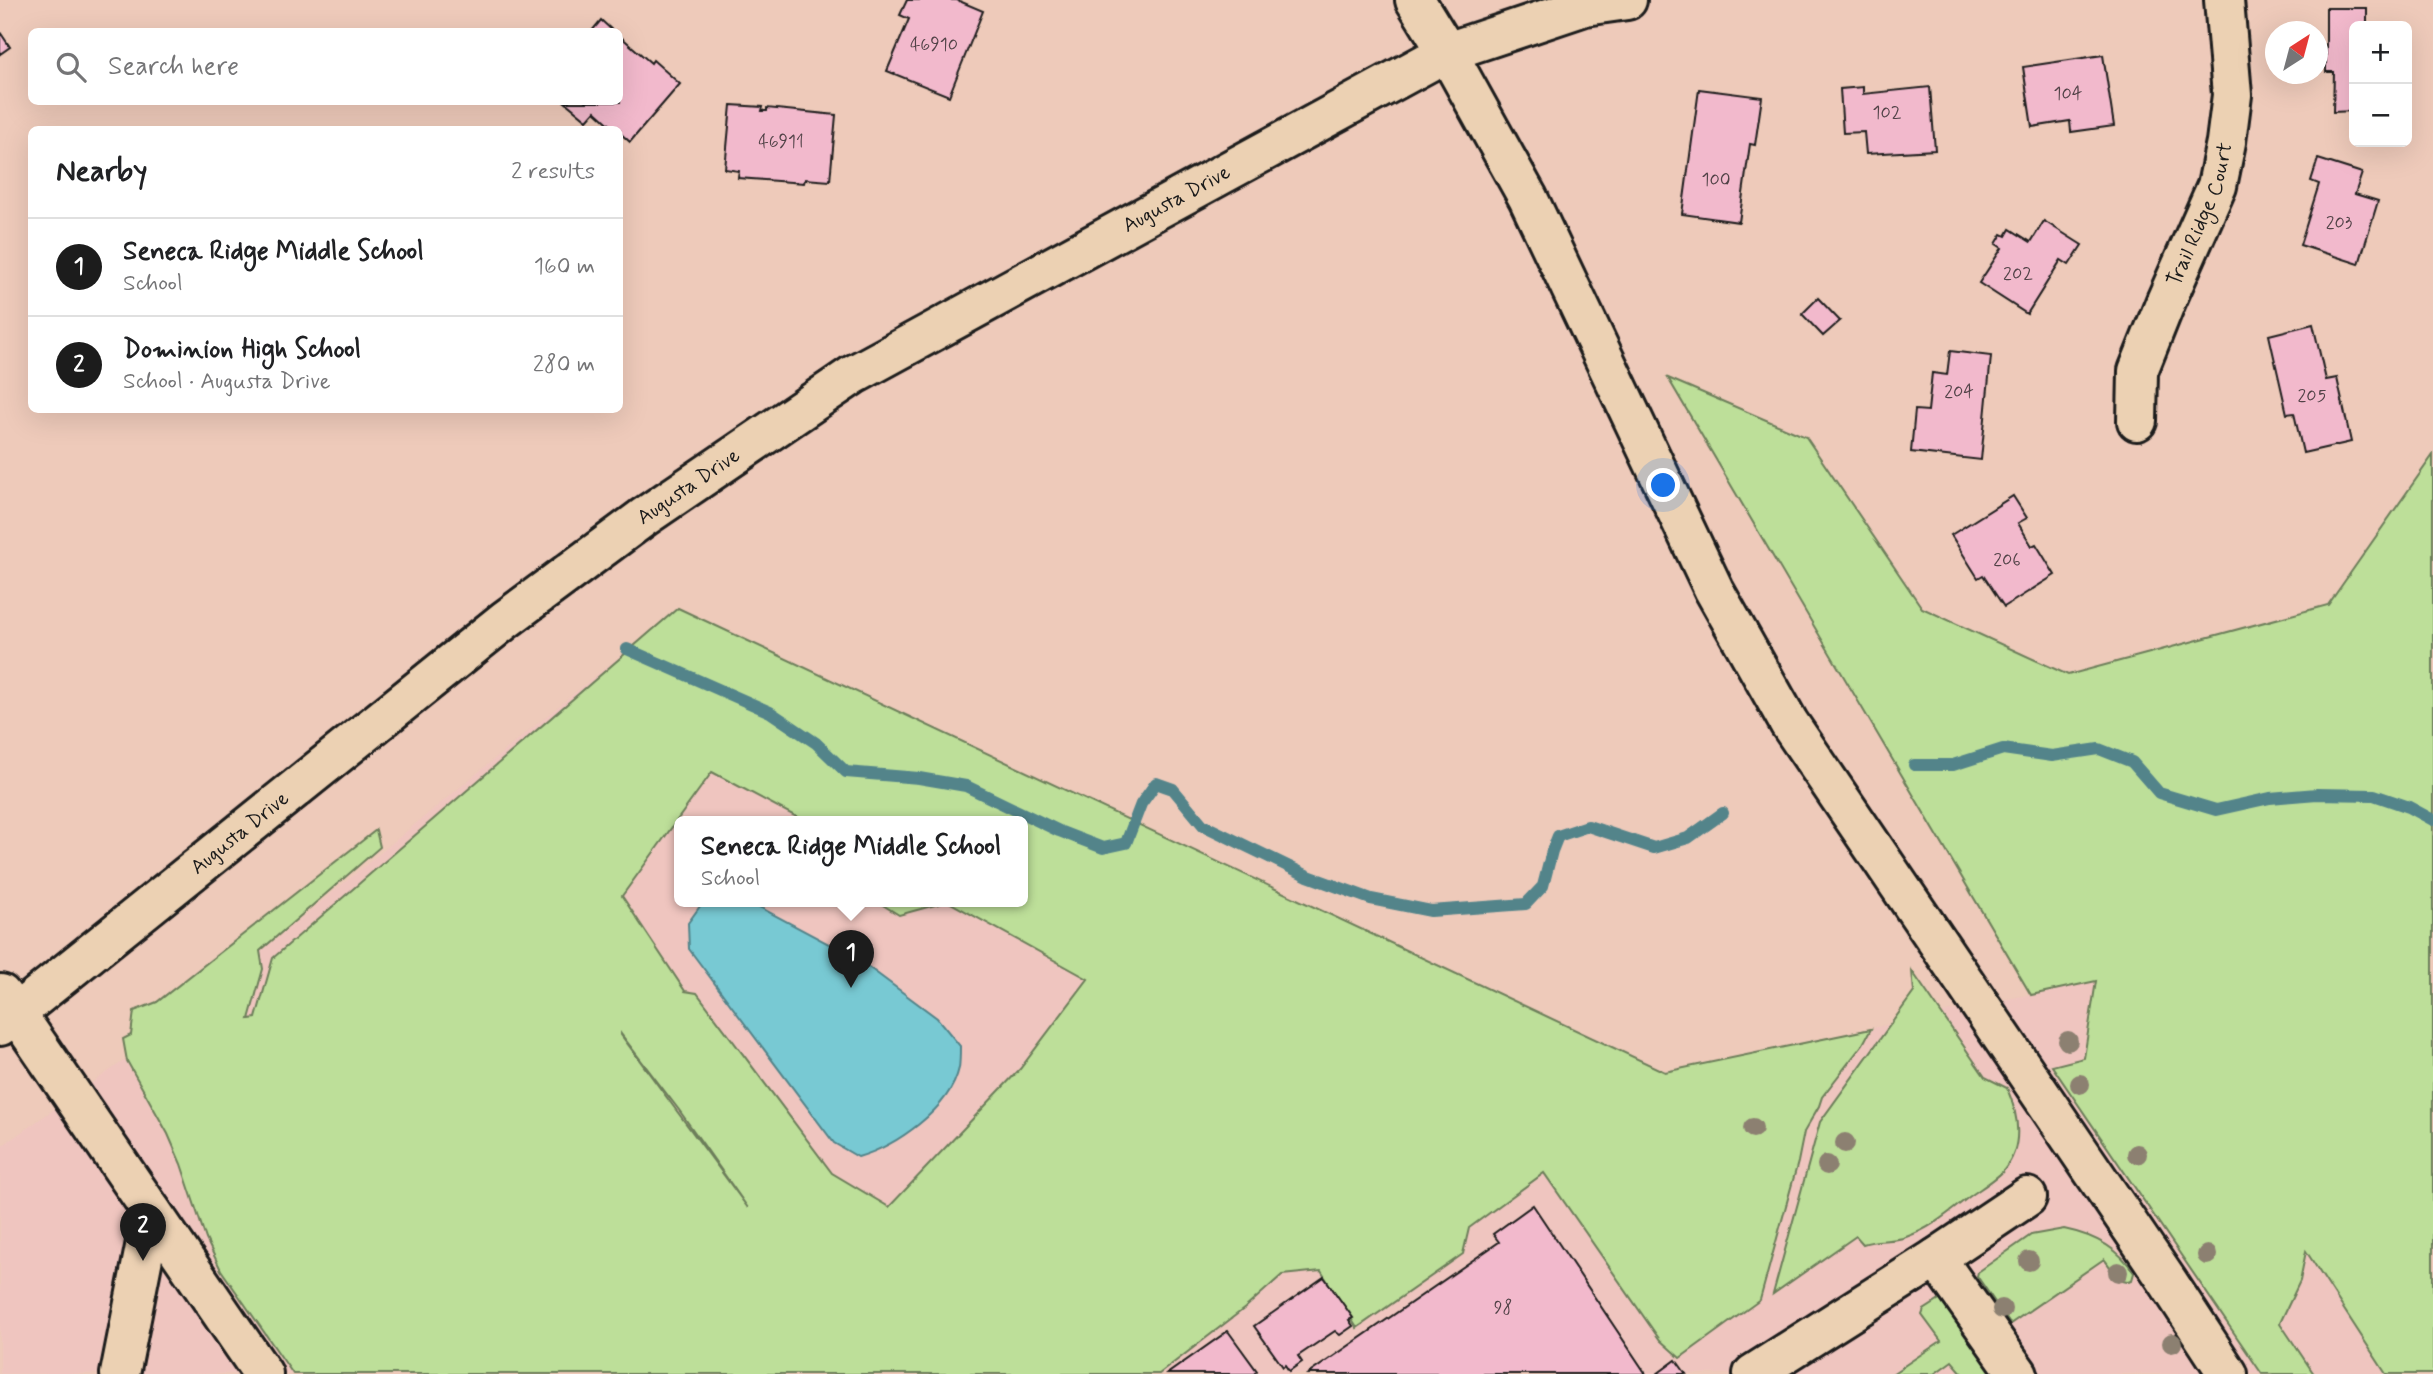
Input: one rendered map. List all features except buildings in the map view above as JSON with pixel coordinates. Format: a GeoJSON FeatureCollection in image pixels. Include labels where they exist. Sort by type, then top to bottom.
{"type":"FeatureCollection","features":[{"type":"Feature","properties":{"kind":"street"},"geometry":{"type":"LineString","coordinates":[[1415,0],[1528,198],[1714,590],[1789,723],[2227,1372]]}},
{"type":"Feature","properties":{"kind":"street","name":"Augusta Drive"},"geometry":{"type":"LineString","coordinates":[[5,1010],[505,620],[644,517],[853,375],[1447,52],[1585,6],[1627,0]]}},
{"type":"Feature","properties":{"kind":"street","name":"Trail Ridge Court"},"geometry":{"type":"LineString","coordinates":[[2137,421],[2138,371],[2217,186],[2224,153],[2232,95],[2224,0]]}},
{"type":"Feature","properties":{"kind":"street"},"geometry":{"type":"LineString","coordinates":[[5,1010],[152,1212],[263,1374]]}},
{"type":"Feature","properties":{"kind":"street"},"geometry":{"type":"LineString","coordinates":[[1753,1374],[1936,1258],[2027,1196]]}},
{"type":"Feature","properties":{"kind":"street"},"geometry":{"type":"LineString","coordinates":[[120,1374],[152,1212]]}},
{"type":"Feature","properties":{"kind":"street"},"geometry":{"type":"LineString","coordinates":[[1936,1258],[2018,1374]]}},
{"type":"Feature","properties":{"kind":"shaded area"},"geometry":{"type":"Polygon","coordinates":[[[678,608],[1665,1072],[2126,974],[2386,1374],[0,1374],[0,1147],[148,1044],[678,608]]]}},
{"type":"Feature","properties":{"kind":"green space"},"geometry":{"type":"Polygon","coordinates":[[[1668,378],[1806,437],[1922,608],[2068,675],[2328,605],[2433,455],[2433,1374],[2386,1374],[2306,1251],[2300,1281],[2280,1323],[2314,1374],[2262,1374],[2052,1066],[2084,1058],[2096,981],[2031,995],[1668,378]]]}},
{"type":"Feature","properties":{"kind":"green space"},"geometry":{"type":"Polygon","coordinates":[[[678,608],[1665,1072],[1871,1029],[1863,1044],[1822,1097],[1804,1132],[1760,1300],[1680,1358],[1660,1340],[1544,1173],[1469,1228],[1463,1254],[1357,1328],[1321,1271],[1282,1275],[1245,1308],[1159,1374],[293,1374],[221,1270],[206,1239],[168,1134],[127,1061],[123,1039],[131,1035],[134,1011],[157,1002],[376,830],[380,847],[260,951],[263,969],[249,1019],[256,1018],[273,958],[678,608]],[[712,772],[680,816],[674,816],[674,824],[622,896],[685,991],[697,993],[832,1173],[889,1207],[1020,1069],[1088,979],[958,907],[1028,907],[1028,816],[795,816],[712,772]],[[621,1034],[748,1208],[679,1110],[621,1034]]]}},
{"type":"Feature","properties":{"kind":"green space"},"geometry":{"type":"Polygon","coordinates":[[[886,907],[928,907],[899,915],[886,907]]]}},
{"type":"Feature","properties":{"kind":"green space"},"geometry":{"type":"Polygon","coordinates":[[[1912,971],[1985,1077],[2007,1088],[2014,1108],[2017,1130],[2017,1140],[2010,1161],[1996,1178],[1930,1226],[1895,1240],[1863,1244],[1856,1236],[1773,1294],[1820,1122],[1914,992],[1912,971]]]}},
{"type":"Feature","properties":{"kind":"green space"},"geometry":{"type":"Polygon","coordinates":[[[2064,1229],[2095,1239],[2113,1249],[2134,1273],[2132,1280],[2119,1278],[2104,1259],[2010,1324],[1977,1276],[1978,1272],[2031,1235],[2064,1229]]]}},
{"type":"Feature","properties":{"kind":"green space"},"geometry":{"type":"Polygon","coordinates":[[[1944,1297],[1994,1367],[1992,1374],[1963,1374],[1952,1361],[1934,1374],[1892,1374],[1941,1341],[1922,1315],[1924,1310],[1944,1297]]]}},
{"type":"Feature","properties":{"kind":"water"},"geometry":{"type":"Polygon","coordinates":[[[699,907],[760,907],[859,960],[937,1018],[960,1046],[959,1068],[945,1098],[919,1124],[873,1152],[858,1157],[834,1143],[689,949],[688,923],[699,907]]]}},
{"type":"Feature","properties":{"kind":"waterway"},"geometry":{"type":"LineString","coordinates":[[627,649],[770,712],[816,743],[846,772],[919,778],[966,786],[1059,831],[1103,848],[1126,843],[1141,804],[1156,783],[1173,789],[1203,825],[1308,876],[1371,899],[1431,911],[1526,904],[1543,886],[1558,836],[1588,826],[1654,848],[1688,838],[1723,813]]}},
{"type":"Feature","properties":{"kind":"waterway"},"geometry":{"type":"LineString","coordinates":[[1914,765],[1953,765],[2003,749],[2052,756],[2099,749],[2132,762],[2159,793],[2216,810],[2270,798],[2317,794],[2374,795],[2409,807],[2433,820]]}},
{"type":"Feature","properties":{"kind":"place","name":"Seneca Ridge Middle School"},"geometry":{"type":"Point","coordinates":[851,988]}},
{"type":"Feature","properties":{"kind":"place","name":"Dominion High School"},"geometry":{"type":"Point","coordinates":[143,1261]}}]}
